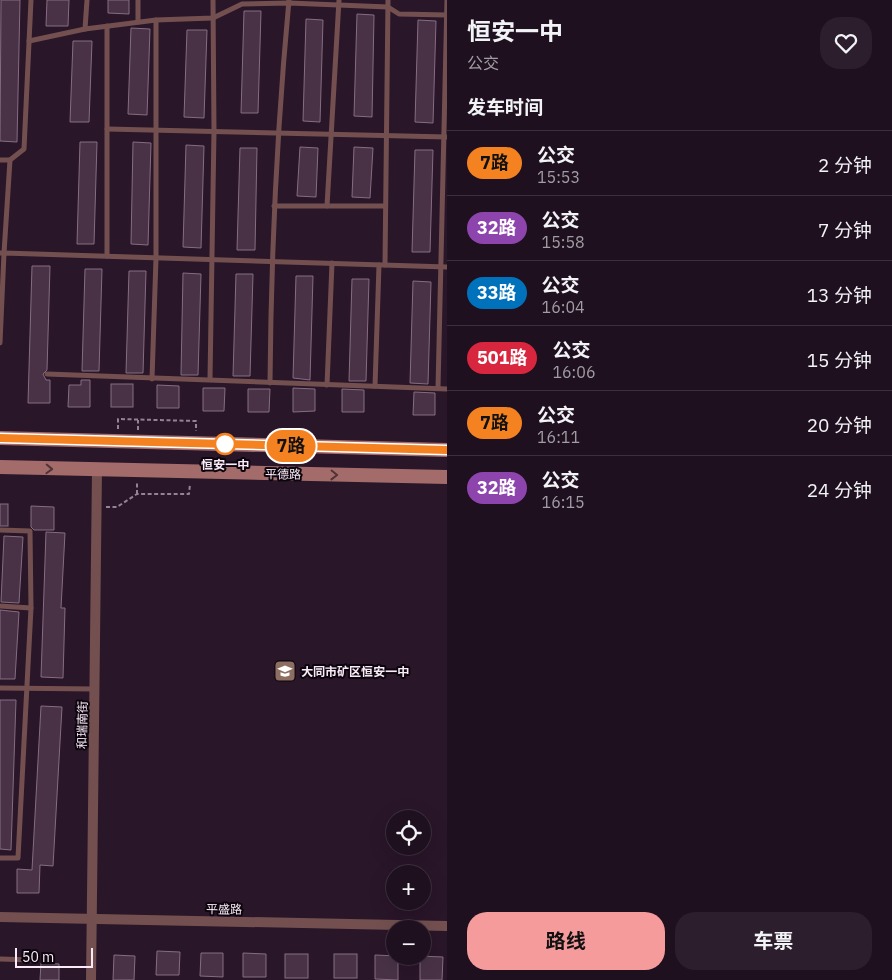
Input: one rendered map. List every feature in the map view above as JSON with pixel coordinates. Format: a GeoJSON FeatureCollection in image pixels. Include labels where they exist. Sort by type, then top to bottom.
{"type":"FeatureCollection","features":[{"type":"Feature","properties":{"kind":"main road"},"geometry":{"type":"LineString","coordinates":[[0,438],[447,450]]}},
{"type":"Feature","properties":{"kind":"main road","name":"平德路"},"geometry":{"type":"LineString","coordinates":[[0,467],[447,477]]}},
{"type":"Feature","properties":{"kind":"street","name":"和瑞南街"},"geometry":{"type":"LineString","coordinates":[[91,980],[97,470]]}},
{"type":"Feature","properties":{"kind":"street","name":"平盛路"},"geometry":{"type":"LineString","coordinates":[[0,917],[447,926]]}},
{"type":"Feature","properties":{"kind":"lane"},"geometry":{"type":"LineString","coordinates":[[0,160],[10,160],[24,149],[31,0]]}},
{"type":"Feature","properties":{"kind":"lane"},"geometry":{"type":"LineString","coordinates":[[85,29],[87,0]]}},
{"type":"Feature","properties":{"kind":"lane"},"geometry":{"type":"LineString","coordinates":[[138,0],[138,22]]}},
{"type":"Feature","properties":{"kind":"lane"},"geometry":{"type":"LineString","coordinates":[[210,379],[214,131],[213,0]]}},
{"type":"Feature","properties":{"kind":"lane"},"geometry":{"type":"LineString","coordinates":[[375,386],[385,206],[388,0]]}},
{"type":"Feature","properties":{"kind":"lane"},"geometry":{"type":"LineString","coordinates":[[438,388],[447,0]]}},
{"type":"Feature","properties":{"kind":"lane"},"geometry":{"type":"LineString","coordinates":[[29,41],[85,29],[138,22],[213,18],[242,4],[289,1],[388,7],[399,14],[447,15]]}},
{"type":"Feature","properties":{"kind":"lane"},"geometry":{"type":"LineString","coordinates":[[270,383],[271,261],[278,133],[289,1]]}},
{"type":"Feature","properties":{"kind":"lane"},"geometry":{"type":"LineString","coordinates":[[327,206],[339,3]]}},
{"type":"Feature","properties":{"kind":"lane"},"geometry":{"type":"LineString","coordinates":[[152,379],[156,258],[156,20]]}},
{"type":"Feature","properties":{"kind":"lane"},"geometry":{"type":"LineString","coordinates":[[107,26],[107,256]]}},
{"type":"Feature","properties":{"kind":"lane"},"geometry":{"type":"LineString","coordinates":[[107,129],[445,137]]}},
{"type":"Feature","properties":{"kind":"lane"},"geometry":{"type":"LineString","coordinates":[[0,343],[2,253],[10,160]]}},
{"type":"Feature","properties":{"kind":"lane"},"geometry":{"type":"LineString","coordinates":[[274,206],[385,206]]}},
{"type":"Feature","properties":{"kind":"lane"},"geometry":{"type":"LineString","coordinates":[[2,253],[447,267]]}},
{"type":"Feature","properties":{"kind":"lane"},"geometry":{"type":"LineString","coordinates":[[327,385],[332,263]]}},
{"type":"Feature","properties":{"kind":"lane"},"geometry":{"type":"LineString","coordinates":[[47,374],[447,388]]}},
{"type":"Feature","properties":{"kind":"lane"},"geometry":{"type":"LineString","coordinates":[[0,530],[30,530],[31,608],[25,688],[18,858],[0,858]]}},
{"type":"Feature","properties":{"kind":"lane"},"geometry":{"type":"LineString","coordinates":[[0,606],[31,608]]}},
{"type":"Feature","properties":{"kind":"lane"},"geometry":{"type":"LineString","coordinates":[[0,688],[95,689]]}},
{"type":"Feature","properties":{"kind":"lane"},"geometry":{"type":"LineString","coordinates":[[0,960],[34,960]]}},
{"type":"Feature","properties":{"kind":"path"},"geometry":{"type":"LineString","coordinates":[[118,419],[196,421]]}},
{"type":"Feature","properties":{"kind":"path"},"geometry":{"type":"LineString","coordinates":[[138,420],[138,438]]}},
{"type":"Feature","properties":{"kind":"path"},"geometry":{"type":"LineString","coordinates":[[137,475],[137,494]]}},
{"type":"Feature","properties":{"kind":"path"},"geometry":{"type":"LineString","coordinates":[[117,508],[137,494],[190,494]]}},
{"type":"Feature","properties":{"kind":"building"},"geometry":{"type":"Polygon","coordinates":[[[1,0],[20,0],[17,142],[0,141],[1,0]]]}},
{"type":"Feature","properties":{"kind":"building"},"geometry":{"type":"Polygon","coordinates":[[[47,0],[69,0],[68,26],[46,26],[47,0]]]}},
{"type":"Feature","properties":{"kind":"building"},"geometry":{"type":"Polygon","coordinates":[[[108,0],[129,0],[129,14],[108,13],[108,0]]]}},
{"type":"Feature","properties":{"kind":"building"},"geometry":{"type":"Polygon","coordinates":[[[244,11],[261,11],[258,113],[241,113],[244,11]]]}},
{"type":"Feature","properties":{"kind":"building"},"geometry":{"type":"Polygon","coordinates":[[[357,14],[374,15],[372,117],[354,116],[357,14]]]}},
{"type":"Feature","properties":{"kind":"building"},"geometry":{"type":"Polygon","coordinates":[[[306,19],[323,20],[320,122],[303,121],[306,19]]]}},
{"type":"Feature","properties":{"kind":"building"},"geometry":{"type":"Polygon","coordinates":[[[418,20],[436,21],[433,123],[415,122],[418,20]]]}},
{"type":"Feature","properties":{"kind":"building"},"geometry":{"type":"Polygon","coordinates":[[[131,28],[150,29],[147,115],[128,114],[131,28]]]}},
{"type":"Feature","properties":{"kind":"building"},"geometry":{"type":"Polygon","coordinates":[[[187,30],[207,30],[204,118],[184,117],[187,30]]]}},
{"type":"Feature","properties":{"kind":"building"},"geometry":{"type":"Polygon","coordinates":[[[73,41],[92,41],[89,122],[70,122],[73,41]]]}},
{"type":"Feature","properties":{"kind":"building"},"geometry":{"type":"Polygon","coordinates":[[[80,142],[97,142],[94,244],[77,244],[80,142]]]}},
{"type":"Feature","properties":{"kind":"building"},"geometry":{"type":"Polygon","coordinates":[[[133,142],[151,143],[148,245],[131,244],[133,142]]]}},
{"type":"Feature","properties":{"kind":"building"},"geometry":{"type":"Polygon","coordinates":[[[186,145],[204,146],[201,248],[183,247],[186,145]]]}},
{"type":"Feature","properties":{"kind":"building"},"geometry":{"type":"Polygon","coordinates":[[[300,147],[318,148],[316,197],[297,196],[300,147]]]}},
{"type":"Feature","properties":{"kind":"building"},"geometry":{"type":"Polygon","coordinates":[[[354,147],[373,148],[370,198],[352,197],[354,147]]]}},
{"type":"Feature","properties":{"kind":"building"},"geometry":{"type":"Polygon","coordinates":[[[240,148],[257,148],[255,250],[237,250],[240,148]]]}},
{"type":"Feature","properties":{"kind":"building"},"geometry":{"type":"Polygon","coordinates":[[[415,150],[433,150],[430,252],[412,252],[415,150]]]}},
{"type":"Feature","properties":{"kind":"building"},"geometry":{"type":"Polygon","coordinates":[[[32,266],[50,266],[47,370],[43,374],[46,380],[50,380],[50,403],[28,403],[32,266]]]}},
{"type":"Feature","properties":{"kind":"building"},"geometry":{"type":"Polygon","coordinates":[[[85,269],[102,269],[99,371],[82,371],[85,269]]]}},
{"type":"Feature","properties":{"kind":"building"},"geometry":{"type":"Polygon","coordinates":[[[129,271],[146,271],[143,373],[126,373],[129,271]]]}},
{"type":"Feature","properties":{"kind":"building"},"geometry":{"type":"Polygon","coordinates":[[[183,273],[201,274],[198,375],[181,375],[183,273]]]}},
{"type":"Feature","properties":{"kind":"building"},"geometry":{"type":"Polygon","coordinates":[[[236,274],[253,274],[250,376],[233,376],[236,274]]]}},
{"type":"Feature","properties":{"kind":"building"},"geometry":{"type":"Polygon","coordinates":[[[296,276],[313,276],[310,380],[293,378],[296,276]]]}},
{"type":"Feature","properties":{"kind":"building"},"geometry":{"type":"Polygon","coordinates":[[[352,279],[369,279],[366,381],[349,381],[352,279]]]}},
{"type":"Feature","properties":{"kind":"building"},"geometry":{"type":"Polygon","coordinates":[[[413,281],[431,282],[428,384],[410,383],[413,281]]]}},
{"type":"Feature","properties":{"kind":"building"},"geometry":{"type":"Polygon","coordinates":[[[81,380],[90,380],[90,407],[68,407],[69,385],[81,385],[81,380]]]}},
{"type":"Feature","properties":{"kind":"building"},"geometry":{"type":"Polygon","coordinates":[[[111,384],[133,384],[133,407],[111,407],[111,384]]]}},
{"type":"Feature","properties":{"kind":"building"},"geometry":{"type":"Polygon","coordinates":[[[157,385],[179,386],[179,408],[157,408],[157,385]]]}},
{"type":"Feature","properties":{"kind":"building"},"geometry":{"type":"Polygon","coordinates":[[[203,388],[225,388],[224,411],[203,411],[203,388]]]}},
{"type":"Feature","properties":{"kind":"building"},"geometry":{"type":"Polygon","coordinates":[[[293,388],[315,389],[315,411],[293,412],[293,388]]]}},
{"type":"Feature","properties":{"kind":"building"},"geometry":{"type":"Polygon","coordinates":[[[248,389],[270,389],[269,412],[248,412],[248,389]]]}},
{"type":"Feature","properties":{"kind":"building"},"geometry":{"type":"Polygon","coordinates":[[[342,389],[364,390],[364,412],[342,412],[342,389]]]}},
{"type":"Feature","properties":{"kind":"building"},"geometry":{"type":"Polygon","coordinates":[[[414,392],[435,393],[435,415],[413,415],[414,392]]]}},
{"type":"Feature","properties":{"kind":"building"},"geometry":{"type":"Polygon","coordinates":[[[0,504],[8,504],[8,526],[0,526],[0,504]]]}},
{"type":"Feature","properties":{"kind":"building"},"geometry":{"type":"Polygon","coordinates":[[[31,506],[54,507],[54,530],[34,530],[31,527],[31,506]]]}},
{"type":"Feature","properties":{"kind":"building"},"geometry":{"type":"Polygon","coordinates":[[[46,532],[65,533],[61,608],[65,608],[63,678],[41,677],[46,532]]]}},
{"type":"Feature","properties":{"kind":"building"},"geometry":{"type":"Polygon","coordinates":[[[4,536],[23,537],[19,603],[1,602],[4,536]]]}},
{"type":"Feature","properties":{"kind":"building"},"geometry":{"type":"Polygon","coordinates":[[[0,610],[19,612],[15,679],[0,679],[0,610]]]}},
{"type":"Feature","properties":{"kind":"building"},"geometry":{"type":"Polygon","coordinates":[[[0,700],[16,700],[11,850],[0,849],[0,700]]]}},
{"type":"Feature","properties":{"kind":"building"},"geometry":{"type":"Polygon","coordinates":[[[41,706],[62,707],[53,866],[40,865],[39,893],[17,893],[17,869],[32,870],[41,706]]]}},
{"type":"Feature","properties":{"kind":"building"},"geometry":{"type":"Polygon","coordinates":[[[157,951],[180,952],[179,975],[156,975],[157,951]]]}},
{"type":"Feature","properties":{"kind":"building"},"geometry":{"type":"Polygon","coordinates":[[[201,953],[223,953],[223,977],[200,976],[201,953]]]}},
{"type":"Feature","properties":{"kind":"building"},"geometry":{"type":"Polygon","coordinates":[[[243,953],[266,954],[266,977],[243,977],[243,953]]]}},
{"type":"Feature","properties":{"kind":"building"},"geometry":{"type":"Polygon","coordinates":[[[285,954],[308,954],[308,978],[285,978],[285,954]]]}},
{"type":"Feature","properties":{"kind":"building"},"geometry":{"type":"Polygon","coordinates":[[[334,954],[357,954],[357,978],[334,978],[334,954]]]}},
{"type":"Feature","properties":{"kind":"building"},"geometry":{"type":"Polygon","coordinates":[[[114,955],[135,956],[134,980],[113,980],[114,955]]]}},
{"type":"Feature","properties":{"kind":"building"},"geometry":{"type":"Polygon","coordinates":[[[375,955],[386,955],[386,965],[398,965],[398,980],[375,979],[375,955]]]}},
{"type":"Feature","properties":{"kind":"building"},"geometry":{"type":"Polygon","coordinates":[[[431,956],[443,957],[442,980],[420,980],[420,965],[431,965],[431,956]]]}},
{"type":"Feature","properties":{"kind":"building"},"geometry":{"type":"Polygon","coordinates":[[[41,963],[59,964],[59,980],[40,980],[41,963]]]}},
{"type":"Feature","properties":{"kind":"bus line","name":"7路"},"geometry":{"type":"LineString","coordinates":[[0,438],[447,450]]}},
{"type":"Feature","properties":{"kind":"place","name":"恒安一中"},"geometry":{"type":"Point","coordinates":[225,444]}},
{"type":"Feature","properties":{"kind":"place","name":"大同市矿区恒安一中"},"geometry":{"type":"Point","coordinates":[285,671]}}]}
